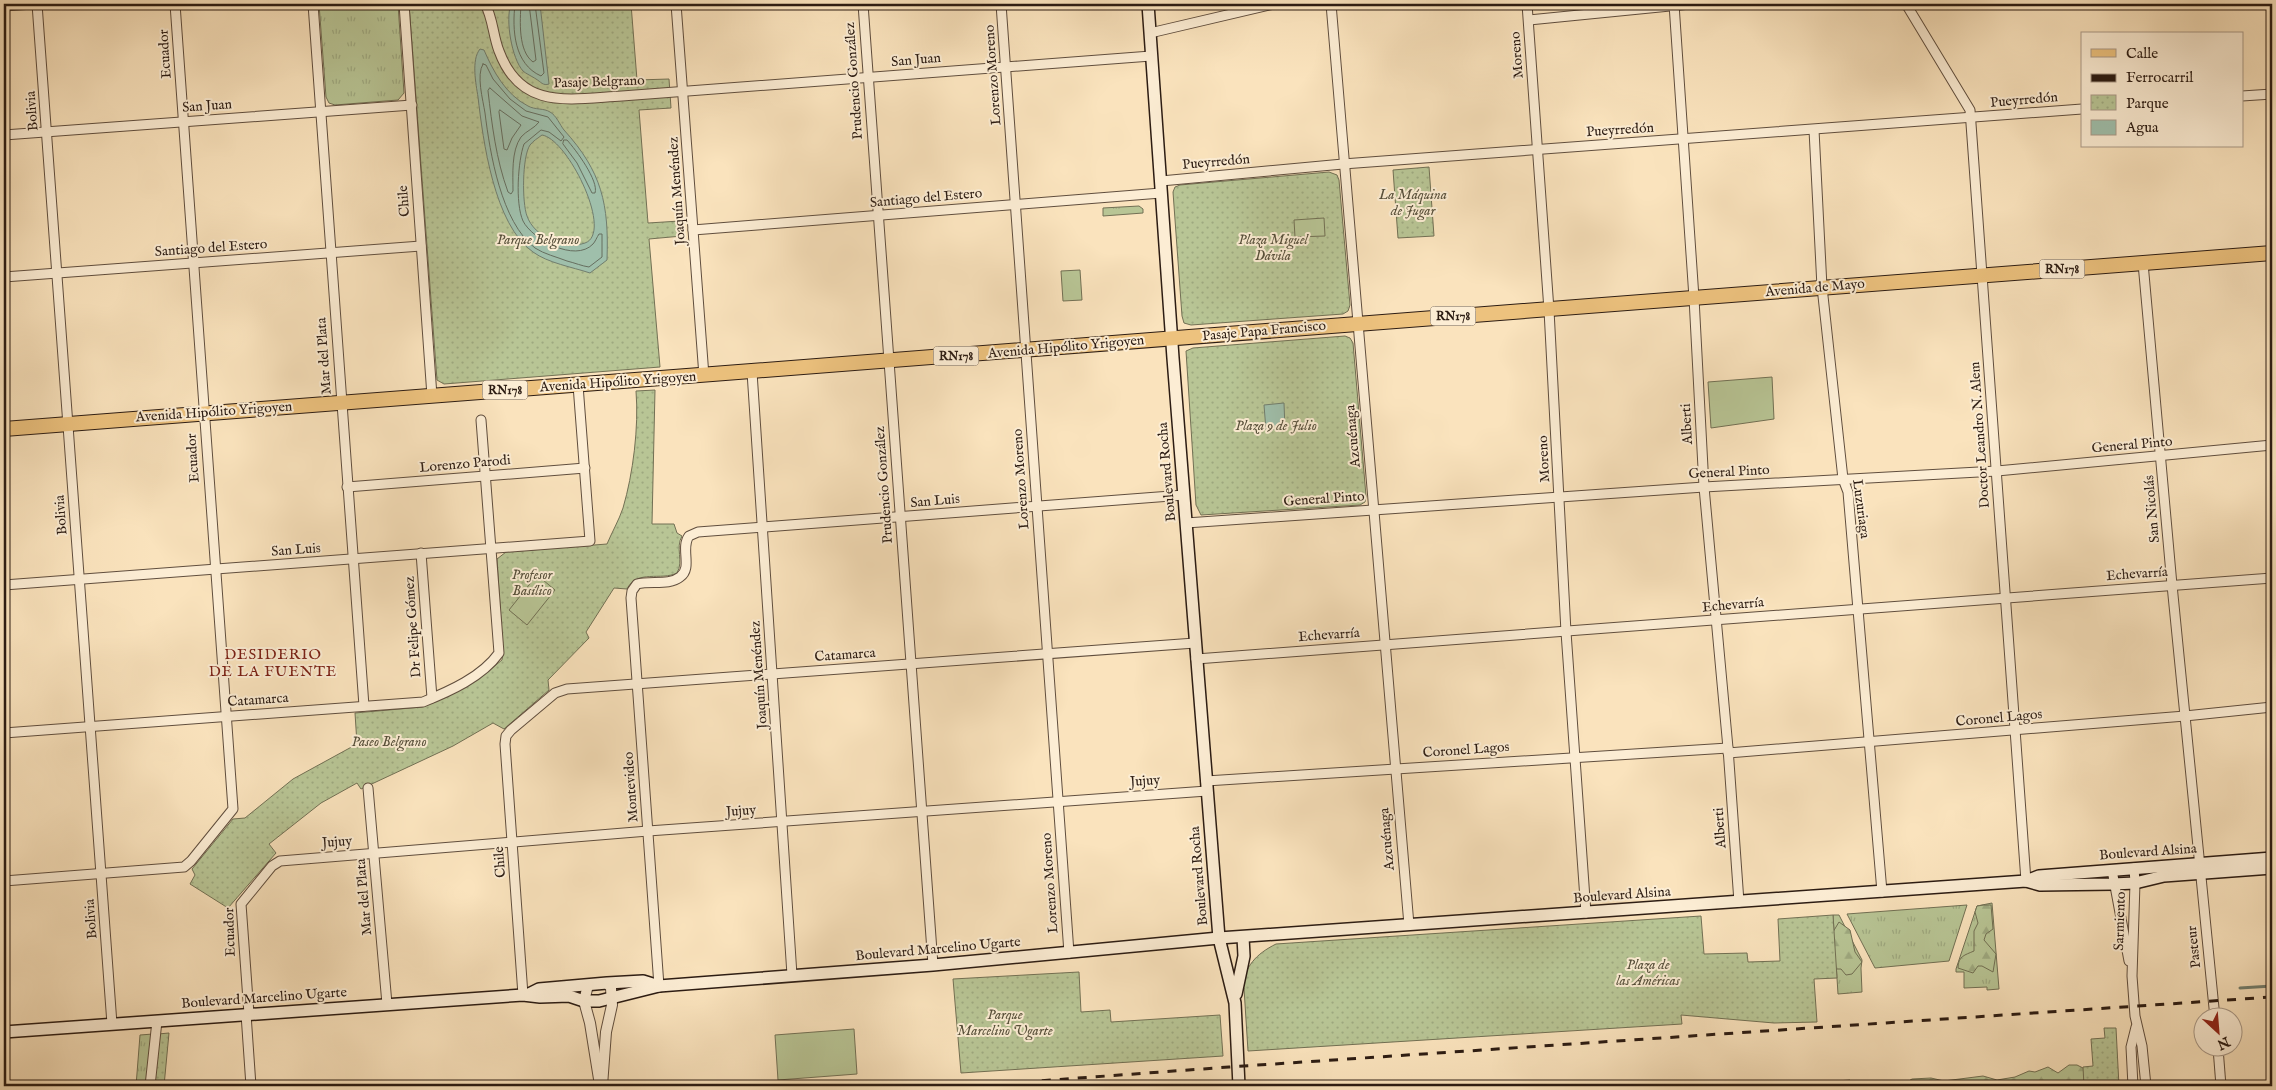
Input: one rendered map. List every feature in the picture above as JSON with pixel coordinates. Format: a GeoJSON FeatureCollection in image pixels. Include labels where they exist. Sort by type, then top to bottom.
{"type":"FeatureCollection","features":[{"type":"Feature","properties":{"kind":"main road","name":"Boulevard Rocha"},"geometry":{"type":"LineString","coordinates":[[1148,4],[1196,659],[1219,938],[1235,1003]]}},
{"type":"Feature","properties":{"kind":"main road","name":"Avenida de Mayo"},"geometry":{"type":"LineString","coordinates":[[1357,323],[1549,310],[2272,253]]}},
{"type":"Feature","properties":{"kind":"main road","name":"Pasaje Papa Francisco"},"geometry":{"type":"LineString","coordinates":[[1172,338],[1357,323]]}},
{"type":"Feature","properties":{"kind":"main road","name":"Avenida Hipólito Yrigoyen"},"geometry":{"type":"LineString","coordinates":[[4,429],[888,362],[1172,338]]}},
{"type":"Feature","properties":{"kind":"main road","name":"Boulevard Alsina"},"geometry":{"type":"LineString","coordinates":[[1219,938],[2026,881],[2040,884],[2135,883],[2200,868],[2272,858]]}},
{"type":"Feature","properties":{"kind":"main road","name":"Boulevard Alsina"},"geometry":{"type":"LineString","coordinates":[[2026,881],[2039,876],[2134,868],[2272,868]]}},
{"type":"Feature","properties":{"kind":"main road"},"geometry":{"type":"LineString","coordinates":[[1239,1086],[1235,1003],[1244,956],[1243,937]]}},
{"type":"Feature","properties":{"kind":"main road","name":"Boulevard Marcelino Ugarte"},"geometry":{"type":"LineString","coordinates":[[4,1032],[525,995],[540,997],[569,996],[584,1001],[599,1002],[659,986],[933,965],[1219,938]]}},
{"type":"Feature","properties":{"kind":"main road","name":"Boulevard Marcelino Ugarte"},"geometry":{"type":"LineString","coordinates":[[525,995],[539,990],[606,983],[643,981],[659,986]]}},
{"type":"Feature","properties":{"kind":"street"},"geometry":{"type":"LineString","coordinates":[[4,6],[33,4]]}},
{"type":"Feature","properties":{"kind":"street","name":"Bolivia"},"geometry":{"type":"LineString","coordinates":[[37,4],[112,1024]]}},
{"type":"Feature","properties":{"kind":"street","name":"Ecuador"},"geometry":{"type":"LineString","coordinates":[[102,874],[180,868],[187,865],[233,809],[175,4]]}},
{"type":"Feature","properties":{"kind":"street","name":"Mar del Plata"},"geometry":{"type":"LineString","coordinates":[[313,4],[364,706]]}},
{"type":"Feature","properties":{"kind":"street","name":"Chile"},"geometry":{"type":"LineString","coordinates":[[404,4],[432,396]]}},
{"type":"Feature","properties":{"kind":"street","name":"Pasaje Belgrano"},"geometry":{"type":"LineString","coordinates":[[485,4],[507,69],[520,85],[536,94],[548,98],[572,99],[683,91]]}},
{"type":"Feature","properties":{"kind":"street","name":"Joaquín Menéndez"},"geometry":{"type":"LineString","coordinates":[[676,4],[704,376]]}},
{"type":"Feature","properties":{"kind":"street","name":"Prudencio González"},"geometry":{"type":"LineString","coordinates":[[862,4],[933,965]]}},
{"type":"Feature","properties":{"kind":"street","name":"Lorenzo Moreno"},"geometry":{"type":"LineString","coordinates":[[1001,4],[1016,205],[1024,350],[1069,953]]}},
{"type":"Feature","properties":{"kind":"street"},"geometry":{"type":"LineString","coordinates":[[1150,33],[1274,4]]}},
{"type":"Feature","properties":{"kind":"street","name":"Azcuénaga"},"geometry":{"type":"LineString","coordinates":[[1331,4],[1343,164],[1409,925]]}},
{"type":"Feature","properties":{"kind":"street","name":"Moreno"},"geometry":{"type":"LineString","coordinates":[[1527,4],[1549,310],[1566,632],[1586,913]]}},
{"type":"Feature","properties":{"kind":"street"},"geometry":{"type":"LineString","coordinates":[[1529,20],[1690,4]]}},
{"type":"Feature","properties":{"kind":"street","name":"Doctor Leandro N. Alem"},"geometry":{"type":"LineString","coordinates":[[1906,4],[1970,110],[2026,881]]}},
{"type":"Feature","properties":{"kind":"street","name":"Alberti"},"geometry":{"type":"LineString","coordinates":[[1674,5],[1694,298],[1704,487],[1728,750],[1739,902]]}},
{"type":"Feature","properties":{"kind":"street","name":"San Juan"},"geometry":{"type":"LineString","coordinates":[[683,91],[1151,56]]}},
{"type":"Feature","properties":{"kind":"street"},"geometry":{"type":"LineString","coordinates":[[2244,96],[2272,94]]}},
{"type":"Feature","properties":{"kind":"street","name":"San Juan"},"geometry":{"type":"LineString","coordinates":[[4,135],[412,105]]}},
{"type":"Feature","properties":{"kind":"street","name":"Pueyrredón"},"geometry":{"type":"LineString","coordinates":[[1161,187],[1343,164],[2081,109]]}},
{"type":"Feature","properties":{"kind":"street","name":"Luzuriaga"},"geometry":{"type":"LineString","coordinates":[[1814,130],[1822,287],[1844,479],[1848,492],[1882,892]]}},
{"type":"Feature","properties":{"kind":"street","name":"Santiago del Estero"},"geometry":{"type":"LineString","coordinates":[[693,230],[1016,205],[1161,187]]}},
{"type":"Feature","properties":{"kind":"street","name":"Santiago del Estero"},"geometry":{"type":"LineString","coordinates":[[4,277],[421,246]]}},
{"type":"Feature","properties":{"kind":"street","name":"San Nicolás"},"geometry":{"type":"LineString","coordinates":[[2143,263],[2200,868]]}},
{"type":"Feature","properties":{"kind":"street","name":"Joaquín Menéndez"},"geometry":{"type":"LineString","coordinates":[[752,372],[774,675],[792,976]]}},
{"type":"Feature","properties":{"kind":"street"},"geometry":{"type":"LineString","coordinates":[[578,385],[585,468]]}},
{"type":"Feature","properties":{"kind":"street"},"geometry":{"type":"LineString","coordinates":[[481,420],[490,548]]}},
{"type":"Feature","properties":{"kind":"street","name":"General Pinto"},"geometry":{"type":"LineString","coordinates":[[1186,523],[1704,487],[1997,471],[2272,445]]}},
{"type":"Feature","properties":{"kind":"street","name":"San Luis"},"geometry":{"type":"LineString","coordinates":[[4,585],[590,541],[585,468]]}},
{"type":"Feature","properties":{"kind":"street","name":"Lorenzo Parodi"},"geometry":{"type":"LineString","coordinates":[[347,487],[585,468]]}},
{"type":"Feature","properties":{"kind":"street","name":"San Luis"},"geometry":{"type":"LineString","coordinates":[[634,587],[645,582],[675,580],[683,574],[686,565],[684,546],[689,536],[698,532],[1184,495]]}},
{"type":"Feature","properties":{"kind":"street","name":"Catamarca"},"geometry":{"type":"LineString","coordinates":[[4,733],[422,702],[448,691],[486,668],[499,653],[490,548]]}},
{"type":"Feature","properties":{"kind":"street","name":"Dr Felipe Gómez"},"geometry":{"type":"LineString","coordinates":[[421,554],[432,698]]}},
{"type":"Feature","properties":{"kind":"street","name":"Echevarría"},"geometry":{"type":"LineString","coordinates":[[1196,659],[2272,578]]}},
{"type":"Feature","properties":{"kind":"street","name":"Montevideo"},"geometry":{"type":"LineString","coordinates":[[634,587],[631,598],[659,986]]}},
{"type":"Feature","properties":{"kind":"street","name":"Catamarca"},"geometry":{"type":"LineString","coordinates":[[511,730],[559,691],[1195,643]]}},
{"type":"Feature","properties":{"kind":"street","name":"Coronel Lagos"},"geometry":{"type":"LineString","coordinates":[[1206,786],[1395,768],[1575,756],[1870,742],[2272,707]]}},
{"type":"Feature","properties":{"kind":"street","name":"Chile"},"geometry":{"type":"LineString","coordinates":[[511,730],[506,736],[505,744],[525,995]]}},
{"type":"Feature","properties":{"kind":"street","name":"Jujuy"},"geometry":{"type":"LineString","coordinates":[[277,862],[648,831],[1058,801],[1206,786]]}},
{"type":"Feature","properties":{"kind":"street","name":"Mar del Plata"},"geometry":{"type":"LineString","coordinates":[[368,788],[387,1004]]}},
{"type":"Feature","properties":{"kind":"street","name":"Ecuador"},"geometry":{"type":"LineString","coordinates":[[251,1086],[241,904],[277,862]]}},
{"type":"Feature","properties":{"kind":"street","name":"Sarmiento"},"geometry":{"type":"LineString","coordinates":[[2134,868],[2132,976],[2136,1027],[2142,1046],[2146,1086]]}},
{"type":"Feature","properties":{"kind":"street","name":"Pasteur"},"geometry":{"type":"LineString","coordinates":[[2200,868],[2214,1008]]}},
{"type":"Feature","properties":{"kind":"street","name":"Sarmiento"},"geometry":{"type":"LineString","coordinates":[[2112,870],[2113,884],[2132,976]]}},
{"type":"Feature","properties":{"kind":"street"},"geometry":{"type":"LineString","coordinates":[[4,882],[102,874]]}},
{"type":"Feature","properties":{"kind":"street"},"geometry":{"type":"LineString","coordinates":[[601,1086],[606,1032],[612,1005],[611,988],[606,983]]}},
{"type":"Feature","properties":{"kind":"street"},"geometry":{"type":"LineString","coordinates":[[588,985],[584,1001],[590,1023],[601,1086]]}},
{"type":"Feature","properties":{"kind":"street"},"geometry":{"type":"LineString","coordinates":[[150,1086],[157,1021]]}},
{"type":"Feature","properties":{"kind":"street","name":"Sarmiento"},"geometry":{"type":"LineString","coordinates":[[2134,1086],[2131,1047],[2136,1027]]}},
{"type":"Feature","properties":{"kind":"street"},"geometry":{"type":"LineString","coordinates":[[2219,1058],[2220,1086]]}},
{"type":"Feature","properties":{"kind":"green space"},"geometry":{"type":"Polygon","coordinates":[[[319,4],[398,4],[404,93],[398,100],[335,105],[329,103],[326,97],[319,4]]]}},
{"type":"Feature","properties":{"kind":"green space","name":"Parque Belgrano"},"geometry":{"type":"Polygon","coordinates":[[[409,4],[631,4],[637,80],[669,79],[671,108],[639,110],[648,223],[680,221],[682,236],[649,239],[660,367],[444,384],[437,380],[409,4]]]}},
{"type":"Feature","properties":{"kind":"green space","name":"La Máquina de Jugar"},"geometry":{"type":"Polygon","coordinates":[[[1429,167],[1434,236],[1398,238],[1393,170],[1429,167]]]}},
{"type":"Feature","properties":{"kind":"green space","name":"Plaza Miguel Dávila"},"geometry":{"type":"Polygon","coordinates":[[[1329,172],[1337,175],[1339,180],[1350,305],[1348,311],[1343,314],[1191,325],[1184,323],[1173,192],[1175,187],[1180,185],[1329,172]]]}},
{"type":"Feature","properties":{"kind":"green space"},"geometry":{"type":"Polygon","coordinates":[[[1139,206],[1143,209],[1143,213],[1103,216],[1103,208],[1139,206]]]}},
{"type":"Feature","properties":{"kind":"green space"},"geometry":{"type":"Polygon","coordinates":[[[1324,218],[1325,236],[1295,237],[1294,220],[1324,218]]]}},
{"type":"Feature","properties":{"kind":"green space"},"geometry":{"type":"Polygon","coordinates":[[[1080,270],[1082,300],[1063,301],[1061,271],[1080,270]]]}},
{"type":"Feature","properties":{"kind":"green space","name":"Plaza 9 de Julio"},"geometry":{"type":"Polygon","coordinates":[[[1345,336],[1350,338],[1353,343],[1365,502],[1360,505],[1201,515],[1196,505],[1186,351],[1193,348],[1345,336]]]}},
{"type":"Feature","properties":{"kind":"green space"},"geometry":{"type":"Polygon","coordinates":[[[1772,377],[1774,419],[1711,428],[1708,382],[1772,377]]]}},
{"type":"Feature","properties":{"kind":"green space","name":"Paseo Belgrano"},"geometry":{"type":"Polygon","coordinates":[[[655,390],[652,524],[674,524],[677,533],[682,536],[679,545],[680,564],[677,573],[643,577],[631,583],[627,589],[614,588],[586,632],[589,638],[548,680],[549,690],[504,729],[493,723],[453,746],[361,789],[357,783],[321,803],[269,844],[276,853],[228,908],[190,884],[195,875],[192,869],[233,819],[245,818],[293,779],[357,744],[355,713],[422,707],[449,696],[482,676],[502,660],[497,559],[506,552],[607,544],[620,517],[630,480],[636,435],[636,391],[655,390]]]}},
{"type":"Feature","properties":{"kind":"green space","name":"Profesor Basílico"},"geometry":{"type":"Polygon","coordinates":[[[537,575],[555,590],[527,625],[509,610],[537,575]]]}},
{"type":"Feature","properties":{"kind":"green space"},"geometry":{"type":"Polygon","coordinates":[[[1992,903],[1999,989],[1987,990],[1987,987],[1964,988],[1964,972],[1956,972],[1956,969],[1977,906],[1992,903]]]}},
{"type":"Feature","properties":{"kind":"green space"},"geometry":{"type":"Polygon","coordinates":[[[1967,905],[1949,961],[1875,968],[1847,914],[1967,905]]]}},
{"type":"Feature","properties":{"kind":"green space"},"geometry":{"type":"Polygon","coordinates":[[[1991,905],[1993,929],[1986,934],[1984,940],[1996,954],[1993,972],[1978,966],[1973,973],[1958,968],[1958,964],[1963,956],[1974,951],[1974,931],[1978,923],[1975,912],[1977,906],[1991,905]]]}},
{"type":"Feature","properties":{"kind":"green space"},"geometry":{"type":"Polygon","coordinates":[[[1833,915],[1839,915],[1862,960],[1862,992],[1838,994],[1833,915]]]}},
{"type":"Feature","properties":{"kind":"green space","name":"Plaza de las Américas"},"geometry":{"type":"Polygon","coordinates":[[[1833,915],[1837,978],[1814,979],[1817,1022],[1774,1023],[1681,1015],[1682,1024],[1248,1051],[1244,988],[1242,988],[1244,980],[1253,961],[1276,944],[1701,916],[1704,954],[1747,953],[1748,962],[1780,961],[1778,919],[1833,915]]]}},
{"type":"Feature","properties":{"kind":"green space"},"geometry":{"type":"Polygon","coordinates":[[[1839,922],[1850,930],[1855,952],[1862,962],[1852,974],[1846,975],[1841,969],[1828,969],[1830,937],[1839,922]]]}},
{"type":"Feature","properties":{"kind":"green space","name":"Parque Marcelino Ugarte"},"geometry":{"type":"Polygon","coordinates":[[[1079,972],[1081,1012],[1110,1010],[1111,1022],[1220,1015],[1223,1056],[961,1073],[953,979],[1079,972]]]}},
{"type":"Feature","properties":{"kind":"green space"},"geometry":{"type":"Polygon","coordinates":[[[2104,1028],[2116,1028],[2119,1086],[2084,1086],[2083,1067],[2093,1066],[2091,1039],[2105,1038],[2104,1028]]]}},
{"type":"Feature","properties":{"kind":"green space"},"geometry":{"type":"Polygon","coordinates":[[[854,1029],[857,1074],[778,1080],[775,1035],[854,1029]]]}},
{"type":"Feature","properties":{"kind":"green space"},"geometry":{"type":"Polygon","coordinates":[[[169,1033],[164,1086],[152,1086],[158,1034],[169,1033]]]}},
{"type":"Feature","properties":{"kind":"green space"},"geometry":{"type":"Polygon","coordinates":[[[153,1034],[147,1086],[136,1086],[140,1035],[153,1034]]]}},
{"type":"Feature","properties":{"kind":"green space"},"geometry":{"type":"Polygon","coordinates":[[[2069,1065],[2077,1065],[2087,1070],[2093,1086],[1908,1086],[1907,1082],[1912,1079],[1931,1078],[1944,1081],[1983,1076],[1997,1080],[2015,1077],[2029,1071],[2035,1072],[2048,1067],[2058,1073],[2069,1065]]]}},
{"type":"Feature","properties":{"kind":"green space"},"geometry":{"type":"Polygon","coordinates":[[[1850,1080],[1850,1086],[1769,1086],[1850,1080]]]}},
{"type":"Feature","properties":{"kind":"water"},"geometry":{"type":"Polygon","coordinates":[[[511,4],[540,4],[549,84],[542,83],[524,72],[519,65],[509,29],[511,4]]]}},
{"type":"Feature","properties":{"kind":"water"},"geometry":{"type":"Polygon","coordinates":[[[480,49],[484,50],[501,82],[513,96],[531,107],[548,111],[554,115],[577,145],[595,175],[604,205],[607,260],[590,273],[539,256],[520,239],[509,222],[500,202],[487,158],[475,79],[477,54],[480,49]],[[542,135],[530,145],[527,151],[524,180],[525,210],[531,223],[543,236],[568,245],[585,243],[593,236],[594,222],[591,205],[575,168],[553,140],[542,135]]]}},
{"type":"Feature","properties":{"kind":"water"},"geometry":{"type":"Polygon","coordinates":[[[1284,403],[1285,429],[1266,430],[1264,405],[1284,403]]]}},
{"type":"Feature","properties":{"kind":"waterway"},"geometry":{"type":"LineString","coordinates":[[2240,988],[2272,986]]}},
{"type":"Feature","properties":{"kind":"railway"},"geometry":{"type":"LineString","coordinates":[[970,1086],[2272,997]]}},
{"type":"Feature","properties":{"kind":"district","name":"DESIDERIO DE LA FUENTE"},"geometry":{"type":"Point","coordinates":[273,662]}}]}
